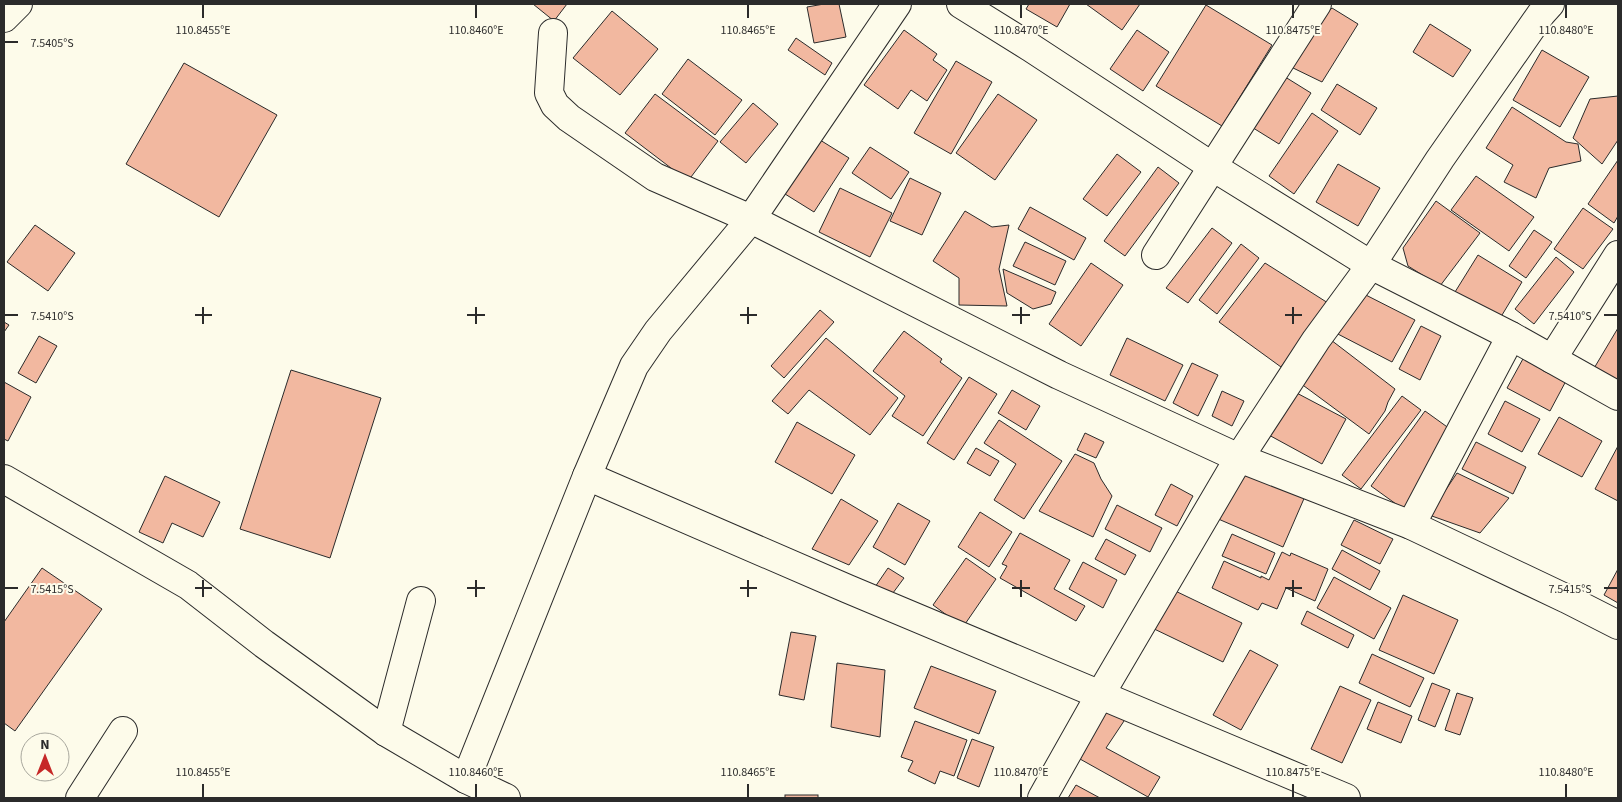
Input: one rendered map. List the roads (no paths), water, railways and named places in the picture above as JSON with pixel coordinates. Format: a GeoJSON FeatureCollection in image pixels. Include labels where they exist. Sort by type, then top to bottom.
{"type":"FeatureCollection","features":[{"type":"Feature","properties":{"kind":"main road"},"geometry":{"type":"LineString","coordinates":[[4,18],[18,4]]}},
{"type":"Feature","properties":{"kind":"main road"},"geometry":{"type":"LineString","coordinates":[[466,779],[587,476],[634,366],[658,331],[750,219],[897,4]]}},
{"type":"Feature","properties":{"kind":"main road"},"geometry":{"type":"LineString","coordinates":[[961,4],[1213,167],[1371,265],[1511,336],[1618,396]]}},
{"type":"Feature","properties":{"kind":"main road"},"geometry":{"type":"LineString","coordinates":[[1156,255],[1316,4]]}},
{"type":"Feature","properties":{"kind":"main road"},"geometry":{"type":"LineString","coordinates":[[1042,798],[1239,458],[1316,340],[1371,265],[1440,159],[1541,14],[1550,4]]}},
{"type":"Feature","properties":{"kind":"main road"},"geometry":{"type":"LineString","coordinates":[[553,32],[550,93],[555,105],[569,118],[655,177],[750,219],[1059,375],[1239,458],[1411,525],[1618,625]]}},
{"type":"Feature","properties":{"kind":"main road"},"geometry":{"type":"LineString","coordinates":[[1552,359],[1618,254]]}},
{"type":"Feature","properties":{"kind":"main road"},"geometry":{"type":"LineString","coordinates":[[1411,525],[1511,336]]}},
{"type":"Feature","properties":{"kind":"main road"},"geometry":{"type":"LineString","coordinates":[[587,476],[856,593],[1346,798]]}},
{"type":"Feature","properties":{"kind":"main road"},"geometry":{"type":"LineString","coordinates":[[4,479],[188,585],[264,644],[386,732],[497,797]]}},
{"type":"Feature","properties":{"kind":"main road"},"geometry":{"type":"LineString","coordinates":[[386,732],[421,601]]}},
{"type":"Feature","properties":{"kind":"main road"},"geometry":{"type":"LineString","coordinates":[[80,798],[123,732]]}}]}
